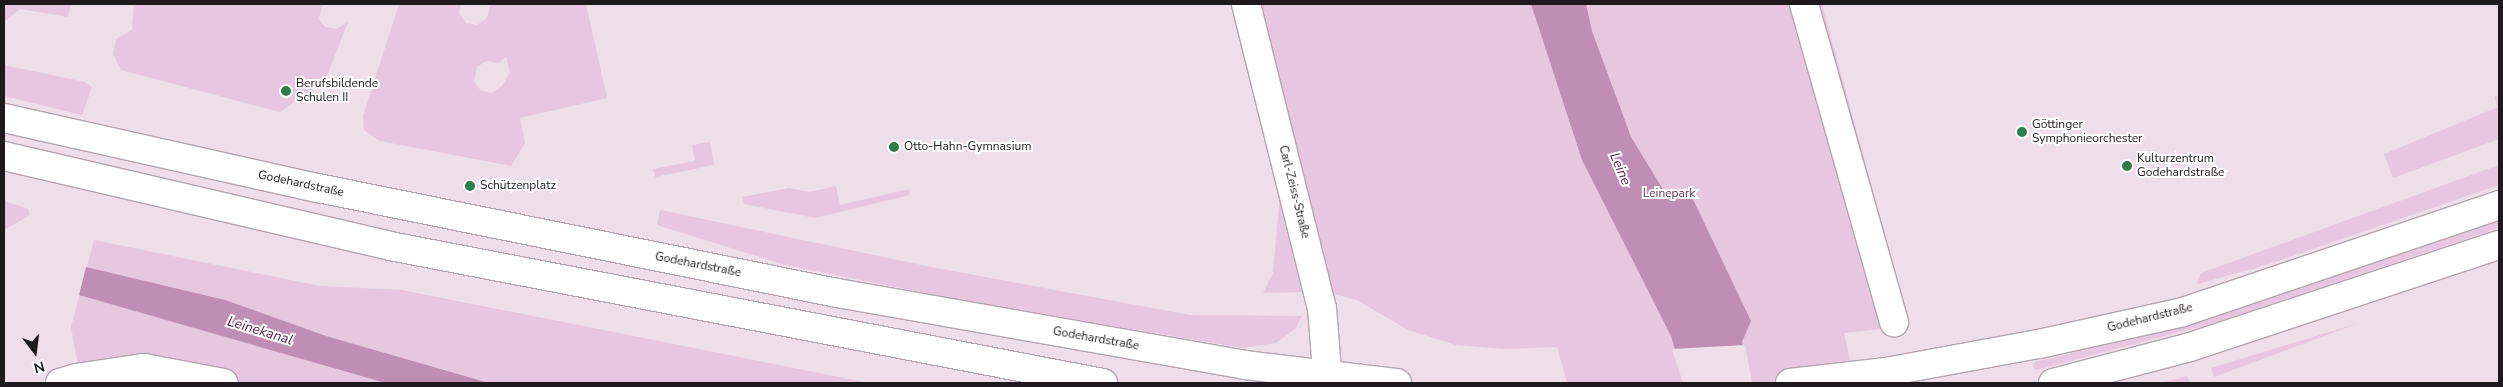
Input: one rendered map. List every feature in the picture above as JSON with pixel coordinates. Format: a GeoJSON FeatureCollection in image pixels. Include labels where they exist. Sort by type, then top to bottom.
{"type":"FeatureCollection","features":[{"type":"Feature","properties":{"kind":"street","name":"Carl-Zeiss-Straße"},"geometry":{"type":"LineString","coordinates":[[1246,4],[1322,308],[1328,380]]}},
{"type":"Feature","properties":{"kind":"street"},"geometry":{"type":"LineString","coordinates":[[1804,4],[1894,323]]}},
{"type":"Feature","properties":{"kind":"street","name":"Godehardstraße"},"geometry":{"type":"LineString","coordinates":[[4,118],[318,188],[837,293],[1328,380],[1397,383]]}},
{"type":"Feature","properties":{"kind":"street"},"geometry":{"type":"LineString","coordinates":[[4,156],[390,246],[1103,383]]}},
{"type":"Feature","properties":{"kind":"street"},"geometry":{"type":"LineString","coordinates":[[4,178],[34,163]]}},
{"type":"Feature","properties":{"kind":"street","name":"Godehardstraße"},"geometry":{"type":"LineString","coordinates":[[1790,383],[1886,372],[2039,344],[2183,312],[2499,205]]}},
{"type":"Feature","properties":{"kind":"street"},"geometry":{"type":"LineString","coordinates":[[2053,383],[2190,347],[2499,245]]}},
{"type":"Feature","properties":{"kind":"street"},"geometry":{"type":"LineString","coordinates":[[60,383],[86,376],[144,368],[224,383]]}},
{"type":"Feature","properties":{"kind":"green space"},"geometry":{"type":"Polygon","coordinates":[[[4,4],[71,4],[68,17],[20,9],[4,22],[4,4]]]}},
{"type":"Feature","properties":{"kind":"green space"},"geometry":{"type":"Polygon","coordinates":[[[134,4],[323,4],[319,19],[325,27],[337,29],[348,22],[325,81],[280,112],[121,70],[113,54],[116,39],[132,30],[134,4]]]}},
{"type":"Feature","properties":{"kind":"green space"},"geometry":{"type":"Polygon","coordinates":[[[399,4],[461,4],[459,13],[466,23],[477,25],[487,18],[490,6],[494,4],[586,4],[607,98],[520,118],[525,143],[511,166],[380,141],[364,130],[363,116],[399,4]],[[506,57],[498,63],[486,61],[477,67],[474,81],[481,91],[492,93],[502,86],[510,72],[506,57]]]}},
{"type":"Feature","properties":{"kind":"green space","name":"Leinepark"},"geometry":{"type":"Polygon","coordinates":[[[1261,4],[1822,4],[1910,326],[1844,333],[1855,383],[1567,383],[1557,347],[1502,349],[1456,345],[1408,330],[1357,300],[1334,294],[1261,4]]]}},
{"type":"Feature","properties":{"kind":"green space"},"geometry":{"type":"Polygon","coordinates":[[[4,65],[85,82],[92,87],[82,115],[4,96],[4,65]]]}},
{"type":"Feature","properties":{"kind":"green space"},"geometry":{"type":"Polygon","coordinates":[[[2499,95],[2499,139],[2393,178],[2384,154],[2498,107],[2494,97],[2499,95]]]}},
{"type":"Feature","properties":{"kind":"green space"},"geometry":{"type":"Polygon","coordinates":[[[710,142],[714,165],[655,177],[653,169],[695,161],[692,145],[710,142]]]}},
{"type":"Feature","properties":{"kind":"green space"},"geometry":{"type":"Polygon","coordinates":[[[2499,165],[2499,185],[2269,264],[2198,284],[2197,282],[2201,273],[2499,165]]]}},
{"type":"Feature","properties":{"kind":"green space"},"geometry":{"type":"Polygon","coordinates":[[[836,186],[840,205],[909,189],[910,195],[815,218],[744,204],[742,197],[789,188],[809,192],[836,186]]]}},
{"type":"Feature","properties":{"kind":"green space"},"geometry":{"type":"Polygon","coordinates":[[[1280,194],[1305,292],[1263,293],[1273,273],[1280,194]]]}},
{"type":"Feature","properties":{"kind":"green space"},"geometry":{"type":"Polygon","coordinates":[[[4,201],[28,209],[30,215],[4,230],[4,201]]]}},
{"type":"Feature","properties":{"kind":"green space"},"geometry":{"type":"Polygon","coordinates":[[[660,210],[931,267],[1190,315],[1302,316],[1295,329],[1276,343],[1243,348],[955,299],[785,265],[657,225],[660,210]]]}},
{"type":"Feature","properties":{"kind":"green space"},"geometry":{"type":"Polygon","coordinates":[[[2499,220],[2499,228],[2214,323],[2036,370],[2033,368],[2035,362],[2130,339],[2299,289],[2499,220]]]}},
{"type":"Feature","properties":{"kind":"green space"},"geometry":{"type":"Polygon","coordinates":[[[94,240],[320,286],[402,290],[869,383],[81,383],[71,327],[94,240]]]}},
{"type":"Feature","properties":{"kind":"green space"},"geometry":{"type":"Polygon","coordinates":[[[2359,323],[2214,377],[2211,368],[2359,323]]]}},
{"type":"Feature","properties":{"kind":"green space"},"geometry":{"type":"Polygon","coordinates":[[[2187,376],[2190,383],[2161,383],[2187,376]]]}},
{"type":"Feature","properties":{"kind":"water","name":"Leine"},"geometry":{"type":"Polygon","coordinates":[[[1531,4],[1586,4],[1592,31],[1631,137],[1670,201],[1691,195],[1751,321],[1742,342],[1749,383],[1685,383],[1671,336],[1582,160],[1531,4]]]}},
{"type":"Feature","properties":{"kind":"water","name":"Leinekanal"},"geometry":{"type":"Polygon","coordinates":[[[86,267],[225,300],[326,336],[489,383],[386,383],[79,295],[86,267]]]}},
{"type":"Feature","properties":{"kind":"pier"},"geometry":{"type":"Polygon","coordinates":[[[1745,345],[1752,383],[1683,383],[1672,349],[1745,345]]]}},
{"type":"Feature","properties":{"kind":"place","name":"Berufsbildende Schulen II"},"geometry":{"type":"Point","coordinates":[286,91]}},
{"type":"Feature","properties":{"kind":"place","name":"Göttinger Symphonieorchester"},"geometry":{"type":"Point","coordinates":[2022,132]}},
{"type":"Feature","properties":{"kind":"place","name":"Otto-Hahn-Gymnasium"},"geometry":{"type":"Point","coordinates":[894,147]}},
{"type":"Feature","properties":{"kind":"place","name":"Kulturzentrum Godehardstraße"},"geometry":{"type":"Point","coordinates":[2127,166]}},
{"type":"Feature","properties":{"kind":"place","name":"Schützenplatz"},"geometry":{"type":"Point","coordinates":[470,186]}}]}
